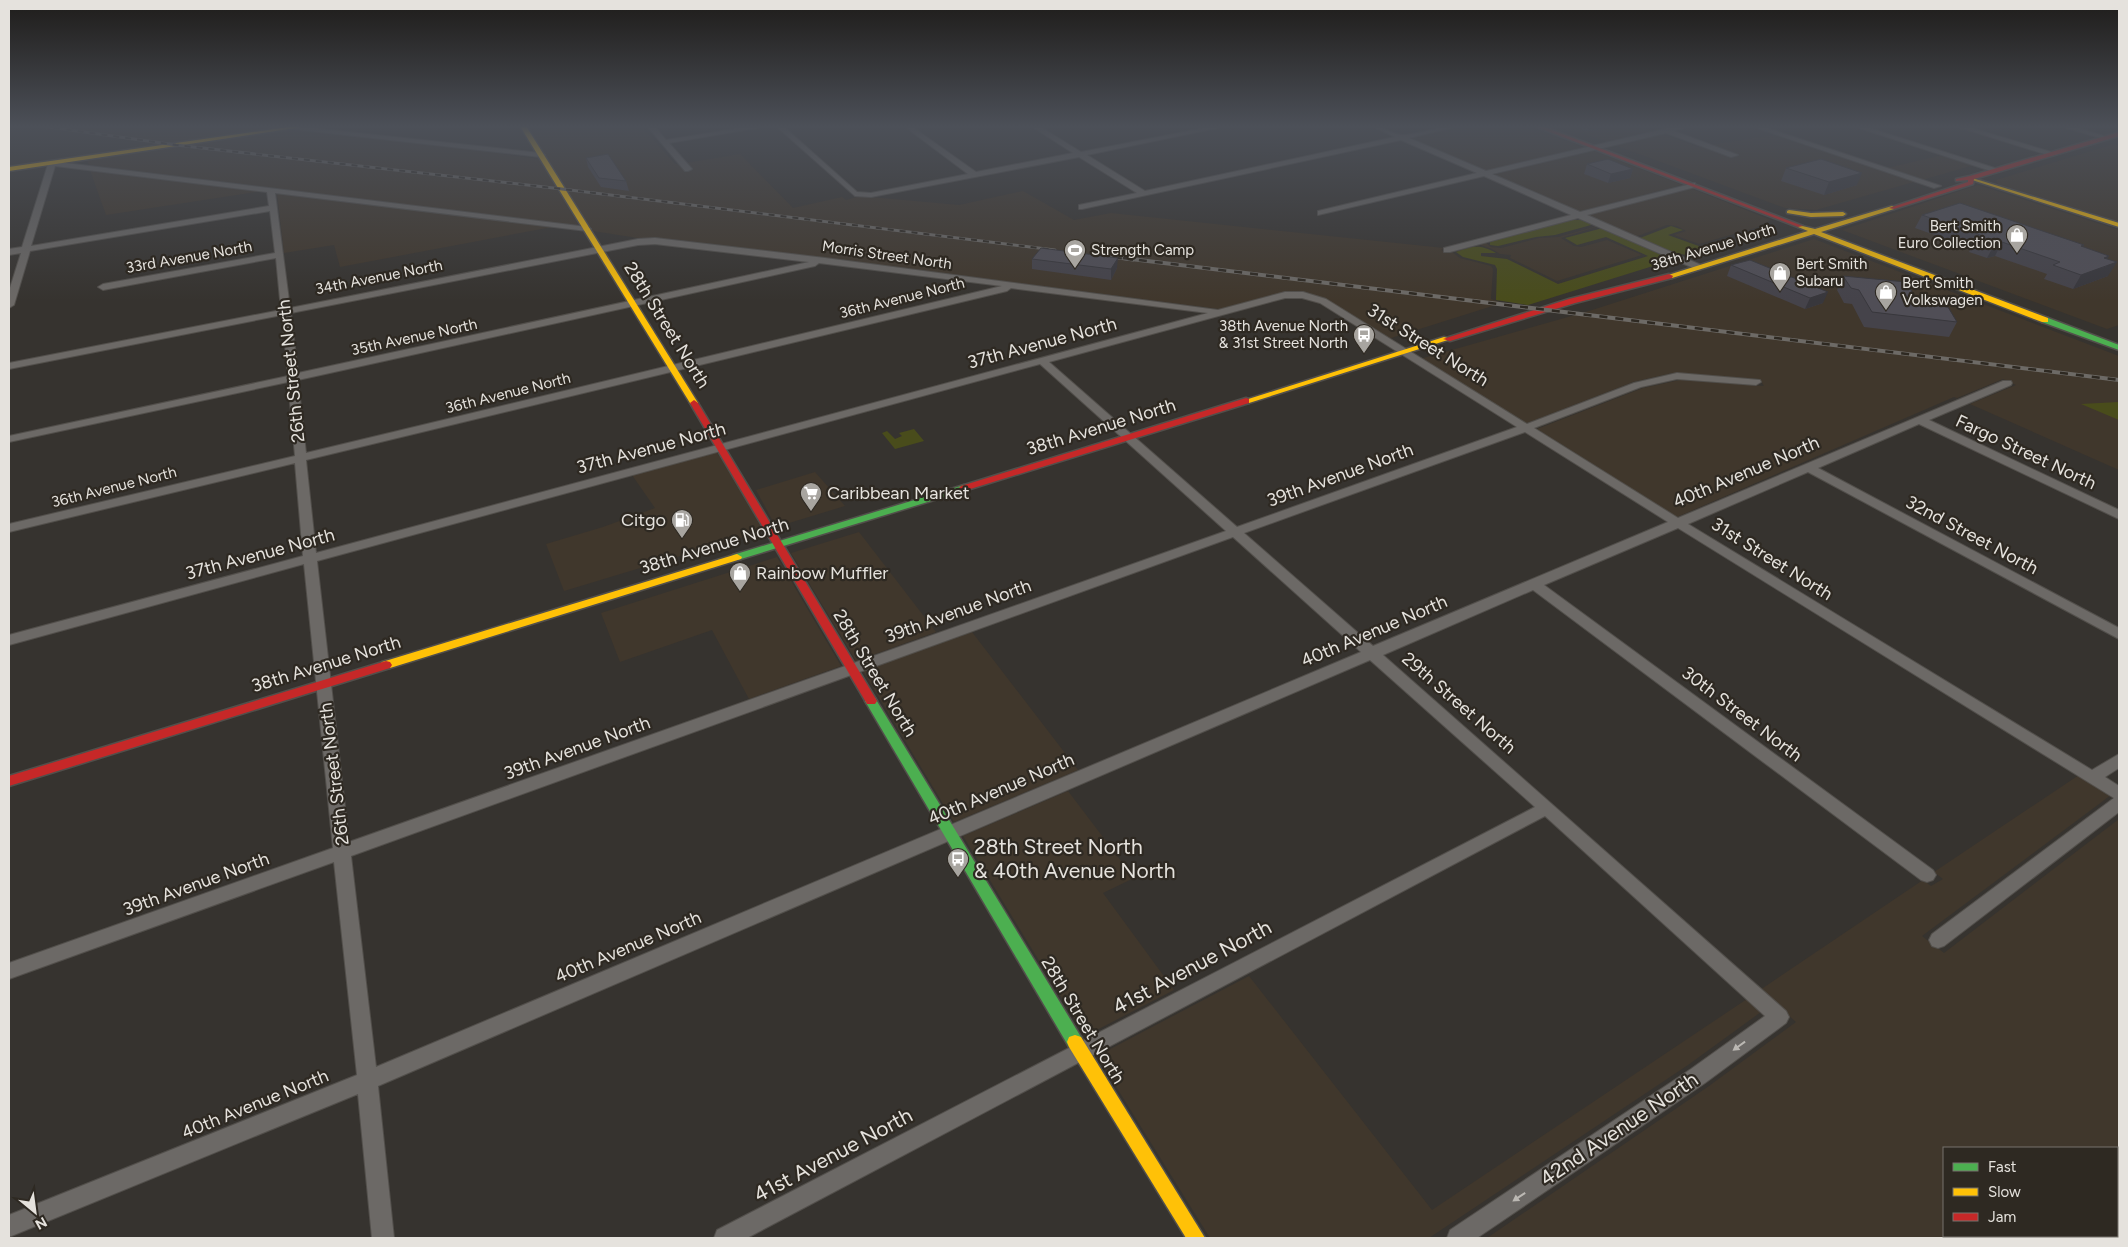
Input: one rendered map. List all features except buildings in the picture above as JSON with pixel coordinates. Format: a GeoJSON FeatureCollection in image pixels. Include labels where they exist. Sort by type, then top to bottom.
{"type":"FeatureCollection","features":[{"type":"Feature","properties":{"kind":"main road","name":"28th Street North"},"geometry":{"type":"LineString","coordinates":[[559,184],[750,493],[778,545],[1196,1238]]}},
{"type":"Feature","properties":{"kind":"main road"},"geometry":{"type":"LineString","coordinates":[[1711,184],[1784,211],[1814,227],[2119,348]]}},
{"type":"Feature","properties":{"kind":"main road","name":"38th Avenue North"},"geometry":{"type":"LineString","coordinates":[[9,780],[1572,300],[1639,285],[1698,267],[1814,227],[1843,214],[1945,184]]}},
{"type":"Feature","properties":{"kind":"main road","name":"38th Avenue North"},"geometry":{"type":"LineString","coordinates":[[1827,227],[1967,184]]}},
{"type":"Feature","properties":{"kind":"main road"},"geometry":{"type":"LineString","coordinates":[[1991,184],[2119,225]]}},
{"type":"Feature","properties":{"kind":"main road"},"geometry":{"type":"LineString","coordinates":[[1692,185],[1800,226],[1827,227],[2119,338]]}},
{"type":"Feature","properties":{"kind":"main road"},"geometry":{"type":"LineString","coordinates":[[1784,211],[1811,215],[1843,214]]}},
{"type":"Feature","properties":{"kind":"main road"},"geometry":{"type":"LineString","coordinates":[[1768,214],[1776,220],[1778,225],[1775,234]]}},
{"type":"Feature","properties":{"kind":"main road","name":"38th Avenue North"},"geometry":{"type":"LineString","coordinates":[[1572,300],[1596,290],[1800,226]]}},
{"type":"Feature","properties":{"kind":"street"},"geometry":{"type":"LineString","coordinates":[[9,305],[45,184]]}},
{"type":"Feature","properties":{"kind":"street"},"geometry":{"type":"LineString","coordinates":[[224,184],[587,229]]}},
{"type":"Feature","properties":{"kind":"street"},"geometry":{"type":"LineString","coordinates":[[844,184],[855,194],[870,196],[929,184]]}},
{"type":"Feature","properties":{"kind":"street"},"geometry":{"type":"LineString","coordinates":[[1129,184],[1145,194]]}},
{"type":"Feature","properties":{"kind":"street"},"geometry":{"type":"LineString","coordinates":[[1082,207],[1190,184]]}},
{"type":"Feature","properties":{"kind":"street"},"geometry":{"type":"LineString","coordinates":[[1321,213],[1442,184]]}},
{"type":"Feature","properties":{"kind":"street"},"geometry":{"type":"LineString","coordinates":[[1509,184],[1698,267]]}},
{"type":"Feature","properties":{"kind":"street"},"geometry":{"type":"LineString","coordinates":[[1931,184],[1937,186]]}},
{"type":"Feature","properties":{"kind":"street"},"geometry":{"type":"LineString","coordinates":[[1448,250],[1692,185]]}},
{"type":"Feature","properties":{"kind":"street","name":"26th Street North"},"geometry":{"type":"LineString","coordinates":[[271,190],[286,311],[310,559],[368,1080],[383,1238]]}},
{"type":"Feature","properties":{"kind":"street"},"geometry":{"type":"LineString","coordinates":[[9,252],[274,208]]}},
{"type":"Feature","properties":{"kind":"street","name":"Morris Street North"},"geometry":{"type":"LineString","coordinates":[[638,242],[670,241],[1221,312]]}},
{"type":"Feature","properties":{"kind":"street","name":"34th Avenue North"},"geometry":{"type":"LineString","coordinates":[[9,366],[638,242]]}},
{"type":"Feature","properties":{"kind":"street","name":"33rd Avenue North"},"geometry":{"type":"LineString","coordinates":[[103,287],[279,255]]}},
{"type":"Feature","properties":{"kind":"street","name":"35th Avenue North"},"geometry":{"type":"LineString","coordinates":[[9,439],[293,379],[826,261]]}},
{"type":"Feature","properties":{"kind":"street","name":"36th Avenue North"},"geometry":{"type":"LineString","coordinates":[[9,528],[1014,286]]}},
{"type":"Feature","properties":{"kind":"street","name":"37th Avenue North"},"geometry":{"type":"LineString","coordinates":[[9,640],[721,447],[1043,362],[1221,312],[1285,295],[1303,295]]}},
{"type":"Feature","properties":{"kind":"street","name":"31st Street North"},"geometry":{"type":"LineString","coordinates":[[1303,295],[1323,301],[1678,523],[2119,794]]}},
{"type":"Feature","properties":{"kind":"street","name":"29th Street North"},"geometry":{"type":"LineString","coordinates":[[1043,362],[1547,808],[1779,1017]]}},
{"type":"Feature","properties":{"kind":"street","name":"39th Avenue North"},"geometry":{"type":"LineString","coordinates":[[9,971],[852,668],[1528,428],[1638,385],[1677,376],[1756,382]]}},
{"type":"Feature","properties":{"kind":"street","name":"40th Avenue North"},"geometry":{"type":"LineString","coordinates":[[9,1226],[368,1080],[1373,654],[1807,466],[2007,383]]}},
{"type":"Feature","properties":{"kind":"street","name":"Fargo Street North"},"geometry":{"type":"LineString","coordinates":[[1919,420],[2119,515]]}},
{"type":"Feature","properties":{"kind":"street","name":"32nd Street North"},"geometry":{"type":"LineString","coordinates":[[1807,466],[2119,634]]}},
{"type":"Feature","properties":{"kind":"street","name":"30th Street North"},"geometry":{"type":"LineString","coordinates":[[1534,584],[1927,875]]}},
{"type":"Feature","properties":{"kind":"street"},"geometry":{"type":"LineString","coordinates":[[2093,777],[2119,760]]}},
{"type":"Feature","properties":{"kind":"street"},"geometry":{"type":"LineString","coordinates":[[1938,940],[2119,803]]}},
{"type":"Feature","properties":{"kind":"street","name":"41st Avenue North"},"geometry":{"type":"LineString","coordinates":[[726,1238],[1547,808]]}},
{"type":"Feature","properties":{"kind":"street","name":"42nd Avenue North"},"geometry":{"type":"LineString","coordinates":[[1458,1238],[1698,1076],[1779,1017]]}},
{"type":"Feature","properties":{"kind":"shaded area"},"geometry":{"type":"Polygon","coordinates":[[[95,184],[206,184],[262,191],[106,215],[95,184]]]}},
{"type":"Feature","properties":{"kind":"shaded area"},"geometry":{"type":"Polygon","coordinates":[[[243,184],[554,184],[579,226],[243,184]]]}},
{"type":"Feature","properties":{"kind":"shaded area"},"geometry":{"type":"Polygon","coordinates":[[[564,184],[770,184],[793,208],[842,197],[846,200],[860,196],[959,205],[1023,191],[1074,220],[1111,213],[1444,248],[1441,250],[1448,253],[1452,252],[1460,258],[1491,266],[1493,269],[1491,299],[1502,303],[1388,339],[1327,300],[1306,292],[1281,293],[1219,309],[828,258],[672,239],[644,239],[593,231],[564,184]]]}},
{"type":"Feature","properties":{"kind":"shaded area"},"geometry":{"type":"Polygon","coordinates":[[[1513,184],[1682,185],[1577,212],[1513,184]]]}},
{"type":"Feature","properties":{"kind":"shaded area"},"geometry":{"type":"Polygon","coordinates":[[[1721,184],[1906,184],[1816,210],[1785,208],[1721,184]]]}},
{"type":"Feature","properties":{"kind":"shaded area"},"geometry":{"type":"Polygon","coordinates":[[[1999,184],[2119,184],[2119,222],[1999,184]]]}},
{"type":"Feature","properties":{"kind":"shaded area"},"geometry":{"type":"Polygon","coordinates":[[[1978,185],[2119,230],[2119,325],[2107,329],[1842,230],[1978,185]]]}},
{"type":"Feature","properties":{"kind":"shaded area"},"geometry":{"type":"Polygon","coordinates":[[[1690,188],[1771,220],[1755,228],[1699,244],[1674,235],[1686,231],[1677,226],[1667,225],[1635,237],[1585,215],[1690,188]]]}},
{"type":"Feature","properties":{"kind":"shaded area"},"geometry":{"type":"Polygon","coordinates":[[[277,193],[552,227],[340,267],[334,245],[284,253],[277,193]]]}},
{"type":"Feature","properties":{"kind":"shaded area"},"geometry":{"type":"Polygon","coordinates":[[[1595,224],[1603,227],[1596,227],[1561,238],[1574,246],[1581,247],[1607,240],[1642,255],[1557,281],[1510,258],[1511,255],[1500,254],[1478,244],[1485,242],[1491,247],[1501,248],[1539,238],[1558,237],[1594,227],[1595,224]]]}},
{"type":"Feature","properties":{"kind":"shaded area"},"geometry":{"type":"Polygon","coordinates":[[[1814,239],[2119,356],[2119,470],[1970,404],[2016,385],[2003,379],[1957,398],[1954,397],[1677,517],[1537,429],[1643,388],[1680,380],[1764,386],[1760,379],[1672,373],[1633,382],[1527,423],[1420,359],[1589,311],[1814,239]]]}},
{"type":"Feature","properties":{"kind":"shaded area"},"geometry":{"type":"Polygon","coordinates":[[[717,452],[744,495],[763,531],[564,591],[546,544],[603,527],[655,508],[632,475],[717,452]]]}},
{"type":"Feature","properties":{"kind":"shaded area"},"geometry":{"type":"Polygon","coordinates":[[[815,472],[845,506],[776,527],[756,490],[815,472]]]}},
{"type":"Feature","properties":{"kind":"shaded area"},"geometry":{"type":"Polygon","coordinates":[[[859,532],[936,632],[856,661],[791,553],[859,532]]]}},
{"type":"Feature","properties":{"kind":"shaded area"},"geometry":{"type":"Polygon","coordinates":[[[777,557],[841,666],[749,699],[712,630],[620,662],[601,613],[777,557]]]}},
{"type":"Feature","properties":{"kind":"shaded area"},"geometry":{"type":"Polygon","coordinates":[[[972,632],[1078,770],[954,822],[863,671],[972,632]]]}},
{"type":"Feature","properties":{"kind":"shaded area"},"geometry":{"type":"Polygon","coordinates":[[[2079,775],[2111,795],[1922,936],[1944,953],[2119,819],[2119,1238],[1487,1238],[1709,1086],[1796,1022],[1760,990],[1923,880],[1931,886],[1943,879],[1934,872],[2079,775]]]}},
{"type":"Feature","properties":{"kind":"shaded area"},"geometry":{"type":"Polygon","coordinates":[[[1068,791],[1134,878],[1103,893],[1174,990],[1085,1036],[963,836],[1068,791]]]}},
{"type":"Feature","properties":{"kind":"shaded area"},"geometry":{"type":"Polygon","coordinates":[[[1249,976],[1432,1210],[1747,999],[1761,1012],[1688,1065],[1429,1238],[1210,1238],[1097,1056],[1249,976]]]}},
{"type":"Feature","properties":{"kind":"green space"},"geometry":{"type":"Polygon","coordinates":[[[1570,220],[1581,220],[1591,223],[1591,225],[1555,235],[1536,237],[1498,246],[1490,245],[1490,241],[1570,220]]]}},
{"type":"Feature","properties":{"kind":"green space"},"geometry":{"type":"Polygon","coordinates":[[[1671,226],[1683,230],[1668,235],[1707,249],[1686,255],[1675,253],[1640,238],[1671,226]]]}},
{"type":"Feature","properties":{"kind":"green space"},"geometry":{"type":"Polygon","coordinates":[[[1605,229],[1668,258],[1669,261],[1528,305],[1496,300],[1497,269],[1495,265],[1463,257],[1456,252],[1472,247],[1485,248],[1496,253],[1481,253],[1481,256],[1507,259],[1558,284],[1648,256],[1606,237],[1577,245],[1565,238],[1605,229]]]}},
{"type":"Feature","properties":{"kind":"green space"},"geometry":{"type":"Polygon","coordinates":[[[2119,402],[2119,420],[2081,404],[2119,402]]]}},
{"type":"Feature","properties":{"kind":"green space"},"geometry":{"type":"Polygon","coordinates":[[[914,429],[924,441],[895,449],[882,433],[887,431],[895,439],[902,436],[899,433],[914,429]]]}},
{"type":"Feature","properties":{"kind":"railway"},"geometry":{"type":"LineString","coordinates":[[520,184],[1055,250]]}},
{"type":"Feature","properties":{"kind":"railway"},"geometry":{"type":"LineString","coordinates":[[1104,256],[1133,260]]}},
{"type":"Feature","properties":{"kind":"railway"},"geometry":{"type":"LineString","coordinates":[[1123,258],[2119,380]]}},
{"type":"Feature","properties":{"kind":"traffic: fast"},"geometry":{"type":"LineString","coordinates":[[2045,320],[2119,348]]}},
{"type":"Feature","properties":{"kind":"traffic: fast"},"geometry":{"type":"LineString","coordinates":[[737,557],[964,488]]}},
{"type":"Feature","properties":{"kind":"traffic: fast"},"geometry":{"type":"LineString","coordinates":[[871,701],[1075,1042]]}},
{"type":"Feature","properties":{"kind":"traffic: slow"},"geometry":{"type":"LineString","coordinates":[[559,184],[694,403]]}},
{"type":"Feature","properties":{"kind":"traffic: slow"},"geometry":{"type":"LineString","coordinates":[[1991,184],[2119,225]]}},
{"type":"Feature","properties":{"kind":"traffic: slow"},"geometry":{"type":"LineString","coordinates":[[1669,276],[1892,208]]}},
{"type":"Feature","properties":{"kind":"traffic: slow"},"geometry":{"type":"LineString","coordinates":[[1789,212],[1811,215],[1843,214]]}},
{"type":"Feature","properties":{"kind":"traffic: slow"},"geometry":{"type":"LineString","coordinates":[[1800,226],[2045,320]]}},
{"type":"Feature","properties":{"kind":"traffic: slow"},"geometry":{"type":"LineString","coordinates":[[1246,401],[1447,339]]}},
{"type":"Feature","properties":{"kind":"traffic: slow"},"geometry":{"type":"LineString","coordinates":[[386,665],[737,557]]}},
{"type":"Feature","properties":{"kind":"traffic: slow"},"geometry":{"type":"LineString","coordinates":[[1075,1042],[1196,1238]]}},
{"type":"Feature","properties":{"kind":"traffic: jam"},"geometry":{"type":"LineString","coordinates":[[1690,184],[1800,226]]}},
{"type":"Feature","properties":{"kind":"traffic: jam"},"geometry":{"type":"LineString","coordinates":[[1892,208],[1967,184]]}},
{"type":"Feature","properties":{"kind":"traffic: jam"},"geometry":{"type":"LineString","coordinates":[[1447,339],[1572,301],[1669,276]]}},
{"type":"Feature","properties":{"kind":"traffic: jam"},"geometry":{"type":"LineString","coordinates":[[964,488],[1246,401]]}},
{"type":"Feature","properties":{"kind":"traffic: jam"},"geometry":{"type":"LineString","coordinates":[[694,403],[871,701]]}},
{"type":"Feature","properties":{"kind":"traffic: jam"},"geometry":{"type":"LineString","coordinates":[[9,781],[386,665]]}},
{"type":"Feature","properties":{"kind":"place","name":"Bert Smith Euro Collection"},"geometry":{"type":"Point","coordinates":[2017,254]}},
{"type":"Feature","properties":{"kind":"place","name":"Strength Camp"},"geometry":{"type":"Point","coordinates":[1075,269]}},
{"type":"Feature","properties":{"kind":"place","name":"Bert Smith Subaru"},"geometry":{"type":"Point","coordinates":[1780,292]}},
{"type":"Feature","properties":{"kind":"place","name":"Bert Smith Volkswagen"},"geometry":{"type":"Point","coordinates":[1886,311]}},
{"type":"Feature","properties":{"kind":"place","name":"38th Avenue North & 31st Street North"},"geometry":{"type":"Point","coordinates":[1364,354]}},
{"type":"Feature","properties":{"kind":"place","name":"Caribbean Market"},"geometry":{"type":"Point","coordinates":[811,512]}},
{"type":"Feature","properties":{"kind":"place","name":"Citgo"},"geometry":{"type":"Point","coordinates":[682,539]}},
{"type":"Feature","properties":{"kind":"place","name":"Rainbow Muffler"},"geometry":{"type":"Point","coordinates":[740,592]}},
{"type":"Feature","properties":{"kind":"place","name":"28th Street North & 40th Avenue North"},"geometry":{"type":"Point","coordinates":[958,878]}}]}
